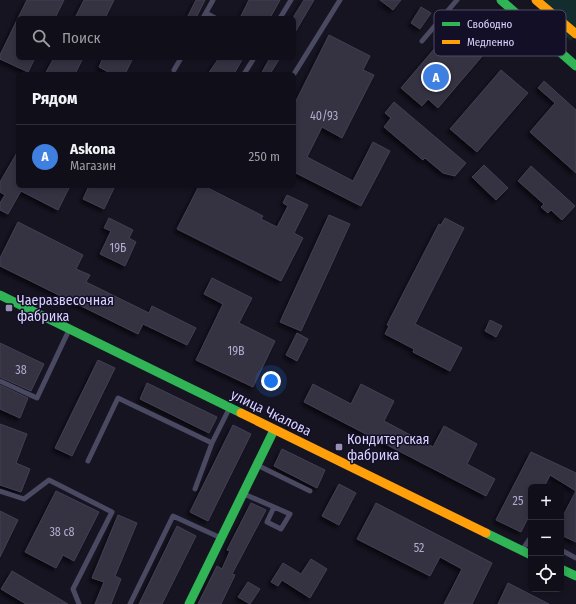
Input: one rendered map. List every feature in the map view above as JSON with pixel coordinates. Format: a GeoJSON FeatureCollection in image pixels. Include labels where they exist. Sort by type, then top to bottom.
{"type":"FeatureCollection","features":[{"type":"Feature","properties":{"kind":"street"},"geometry":{"type":"LineString","coordinates":[[500,0],[512,10]]}},
{"type":"Feature","properties":{"kind":"street"},"geometry":{"type":"LineString","coordinates":[[536,0],[548,10]]}},
{"type":"Feature","properties":{"kind":"street"},"geometry":{"type":"LineString","coordinates":[[566,26],[576,34]]}},
{"type":"Feature","properties":{"kind":"street"},"geometry":{"type":"LineString","coordinates":[[564,56],[576,66]]}},
{"type":"Feature","properties":{"kind":"street","name":"улица Чкалова"},"geometry":{"type":"LineString","coordinates":[[0,295],[528,554]]}},
{"type":"Feature","properties":{"kind":"street"},"geometry":{"type":"LineString","coordinates":[[189,604],[274,430]]}},
{"type":"Feature","properties":{"kind":"street"},"geometry":{"type":"LineString","coordinates":[[564,570],[576,575]]}},
{"type":"Feature","properties":{"kind":"lane"},"geometry":{"type":"LineString","coordinates":[[204,16],[213,0]]}},
{"type":"Feature","properties":{"kind":"lane"},"geometry":{"type":"LineString","coordinates":[[281,16],[291,0]]}},
{"type":"Feature","properties":{"kind":"lane"},"geometry":{"type":"LineString","coordinates":[[295,72],[340,0]]}},
{"type":"Feature","properties":{"kind":"lane"},"geometry":{"type":"LineString","coordinates":[[448,10],[457,0]]}},
{"type":"Feature","properties":{"kind":"lane"},"geometry":{"type":"LineString","coordinates":[[206,13],[211,16]]}},
{"type":"Feature","properties":{"kind":"lane"},"geometry":{"type":"LineString","coordinates":[[422,41],[434,27]]}},
{"type":"Feature","properties":{"kind":"lane"},"geometry":{"type":"LineString","coordinates":[[174,70],[180,60]]}},
{"type":"Feature","properties":{"kind":"lane"},"geometry":{"type":"LineString","coordinates":[[245,72],[253,60]]}},
{"type":"Feature","properties":{"kind":"lane"},"geometry":{"type":"LineString","coordinates":[[0,382],[37,398],[70,329]]}},
{"type":"Feature","properties":{"kind":"lane"},"geometry":{"type":"LineString","coordinates":[[88,461],[118,398],[212,443]]}},
{"type":"Feature","properties":{"kind":"lane"},"geometry":{"type":"LineString","coordinates":[[195,489],[212,443],[229,408]]}},
{"type":"Feature","properties":{"kind":"lane"},"geometry":{"type":"LineString","coordinates":[[257,465],[310,491]]}},
{"type":"Feature","properties":{"kind":"lane"},"geometry":{"type":"LineString","coordinates":[[0,491],[24,499],[49,480],[112,512],[73,589],[79,604]]}},
{"type":"Feature","properties":{"kind":"lane"},"geometry":{"type":"LineString","coordinates":[[243,494],[290,514],[282,529],[266,522],[274,508]]}},
{"type":"Feature","properties":{"kind":"lane"},"geometry":{"type":"LineString","coordinates":[[130,604],[173,516],[221,538]]}},
{"type":"Feature","properties":{"kind":"lane"},"geometry":{"type":"LineString","coordinates":[[522,551],[528,542]]}},
{"type":"Feature","properties":{"kind":"lane"},"geometry":{"type":"LineString","coordinates":[[564,552],[576,558]]}},
{"type":"Feature","properties":{"kind":"green space"},"geometry":{"type":"Polygon","coordinates":[[[537,0],[576,0],[576,34],[571,41],[566,37],[566,10],[542,10],[537,0]]]}},
{"type":"Feature","properties":{"kind":"building"},"geometry":{"type":"Polygon","coordinates":[[[27,0],[64,0],[56,16],[19,16],[27,0]]]}},
{"type":"Feature","properties":{"kind":"building"},"geometry":{"type":"Polygon","coordinates":[[[84,0],[114,0],[106,16],[76,16],[84,0]]]}},
{"type":"Feature","properties":{"kind":"building"},"geometry":{"type":"Polygon","coordinates":[[[196,0],[205,0],[197,16],[188,16],[196,0]]]}},
{"type":"Feature","properties":{"kind":"building"},"geometry":{"type":"Polygon","coordinates":[[[249,0],[280,0],[271,16],[241,16],[249,0]]]}},
{"type":"Feature","properties":{"kind":"building"},"geometry":{"type":"Polygon","coordinates":[[[304,0],[314,0],[296,31],[296,16],[294,16],[304,0]]]}},
{"type":"Feature","properties":{"kind":"building"},"geometry":{"type":"Polygon","coordinates":[[[380,0],[401,0],[393,10],[380,0]]]}},
{"type":"Feature","properties":{"kind":"building"},"geometry":{"type":"Polygon","coordinates":[[[421,7],[431,13],[420,29],[411,23],[421,7]]]}},
{"type":"Feature","properties":{"kind":"building"},"geometry":{"type":"Polygon","coordinates":[[[16,22],[16,60],[34,60],[28,72],[0,59],[0,55],[16,22]]]}},
{"type":"Feature","properties":{"kind":"building"},"geometry":{"type":"Polygon","coordinates":[[[329,35],[370,56],[363,70],[374,75],[342,138],[322,127],[307,157],[353,181],[373,142],[390,151],[361,206],[296,173],[296,101],[329,35]]]}},
{"type":"Feature","properties":{"kind":"building"},"geometry":{"type":"Polygon","coordinates":[[[434,49],[434,56],[482,56],[438,108],[428,99],[422,106],[401,88],[434,49]]]}},
{"type":"Feature","properties":{"kind":"building"},"geometry":{"type":"Polygon","coordinates":[[[53,60],[82,60],[76,72],[46,72],[53,60]]]}},
{"type":"Feature","properties":{"kind":"building"},"geometry":{"type":"Polygon","coordinates":[[[102,60],[132,60],[126,72],[108,72],[99,67],[102,60]]]}},
{"type":"Feature","properties":{"kind":"building"},"geometry":{"type":"Polygon","coordinates":[[[218,60],[242,60],[235,72],[209,72],[218,60]]]}},
{"type":"Feature","properties":{"kind":"building"},"geometry":{"type":"Polygon","coordinates":[[[269,60],[279,60],[271,72],[262,72],[269,60]]]}},
{"type":"Feature","properties":{"kind":"building"},"geometry":{"type":"Polygon","coordinates":[[[501,70],[528,93],[477,152],[450,129],[501,70]]]}},
{"type":"Feature","properties":{"kind":"building"},"geometry":{"type":"Polygon","coordinates":[[[544,81],[576,110],[576,173],[530,132],[555,103],[538,88],[544,81]]]}},
{"type":"Feature","properties":{"kind":"building"},"geometry":{"type":"Polygon","coordinates":[[[394,102],[466,163],[455,176],[443,173],[425,158],[423,160],[384,127],[391,118],[385,113],[394,102]]]}},
{"type":"Feature","properties":{"kind":"building"},"geometry":{"type":"Polygon","coordinates":[[[16,154],[16,188],[69,188],[58,210],[21,191],[8,214],[0,210],[0,203],[5,195],[0,192],[0,182],[16,154]]]}},
{"type":"Feature","properties":{"kind":"building"},"geometry":{"type":"Polygon","coordinates":[[[484,165],[508,188],[496,200],[472,177],[484,165]]]}},
{"type":"Feature","properties":{"kind":"building"},"geometry":{"type":"Polygon","coordinates":[[[531,166],[575,206],[562,220],[551,210],[548,213],[541,207],[544,204],[518,181],[531,166]]]}},
{"type":"Feature","properties":{"kind":"building"},"geometry":{"type":"Polygon","coordinates":[[[88,188],[114,188],[104,209],[83,199],[88,188]]]}},
{"type":"Feature","properties":{"kind":"building"},"geometry":{"type":"Polygon","coordinates":[[[198,188],[208,188],[263,216],[261,219],[277,227],[288,206],[283,203],[287,195],[308,205],[294,233],[303,238],[281,281],[177,229],[198,188]]]}},
{"type":"Feature","properties":{"kind":"building"},"geometry":{"type":"Polygon","coordinates":[[[329,215],[350,224],[301,331],[280,322],[329,215]]]}},
{"type":"Feature","properties":{"kind":"building"},"geometry":{"type":"Polygon","coordinates":[[[109,218],[133,230],[129,238],[136,242],[125,266],[100,254],[111,231],[104,228],[109,218]]]}},
{"type":"Feature","properties":{"kind":"building"},"geometry":{"type":"Polygon","coordinates":[[[445,218],[464,228],[415,324],[462,348],[450,371],[413,352],[414,349],[385,334],[389,326],[387,325],[439,224],[441,225],[445,218]]]}},
{"type":"Feature","properties":{"kind":"building"},"geometry":{"type":"Polygon","coordinates":[[[18,222],[83,255],[76,269],[90,275],[86,282],[149,313],[152,306],[196,328],[187,345],[143,324],[138,334],[0,266],[0,258],[18,222]]]}},
{"type":"Feature","properties":{"kind":"building"},"geometry":{"type":"Polygon","coordinates":[[[212,278],[252,298],[239,323],[275,341],[253,387],[196,360],[223,304],[204,294],[212,278]]]}},
{"type":"Feature","properties":{"kind":"building"},"geometry":{"type":"Polygon","coordinates":[[[490,320],[502,326],[496,337],[485,331],[490,320]]]}},
{"type":"Feature","properties":{"kind":"building"},"geometry":{"type":"Polygon","coordinates":[[[297,333],[308,339],[297,361],[286,355],[297,333]]]}},
{"type":"Feature","properties":{"kind":"building"},"geometry":{"type":"Polygon","coordinates":[[[0,343],[44,364],[31,391],[0,377],[0,343]]]}},
{"type":"Feature","properties":{"kind":"building"},"geometry":{"type":"Polygon","coordinates":[[[98,360],[115,368],[72,456],[55,448],[98,360]]]}},
{"type":"Feature","properties":{"kind":"building"},"geometry":{"type":"Polygon","coordinates":[[[147,383],[217,417],[209,433],[140,399],[147,383]]]}},
{"type":"Feature","properties":{"kind":"building"},"geometry":{"type":"Polygon","coordinates":[[[313,384],[351,404],[361,384],[394,401],[384,421],[433,447],[444,426],[477,444],[467,464],[495,479],[486,496],[304,402],[313,384]]]}},
{"type":"Feature","properties":{"kind":"building"},"geometry":{"type":"Polygon","coordinates":[[[0,385],[28,398],[20,418],[0,409],[0,385]]]}},
{"type":"Feature","properties":{"kind":"building"},"geometry":{"type":"Polygon","coordinates":[[[0,424],[27,434],[16,463],[30,469],[21,492],[0,485],[0,424]]]}},
{"type":"Feature","properties":{"kind":"building"},"geometry":{"type":"Polygon","coordinates":[[[233,425],[251,434],[208,521],[190,512],[233,425]]]}},
{"type":"Feature","properties":{"kind":"building"},"geometry":{"type":"Polygon","coordinates":[[[282,449],[325,470],[317,488],[274,466],[282,449]]]}},
{"type":"Feature","properties":{"kind":"building"},"geometry":{"type":"Polygon","coordinates":[[[531,452],[576,473],[576,491],[550,475],[546,484],[528,484],[528,518],[521,532],[496,520],[531,452]]]}},
{"type":"Feature","properties":{"kind":"building"},"geometry":{"type":"Polygon","coordinates":[[[339,484],[356,493],[339,525],[322,516],[339,484]]]}},
{"type":"Feature","properties":{"kind":"building"},"geometry":{"type":"Polygon","coordinates":[[[56,491],[99,512],[74,561],[63,555],[56,568],[25,552],[56,491]]]}},
{"type":"Feature","properties":{"kind":"building"},"geometry":{"type":"Polygon","coordinates":[[[576,491],[576,542],[564,536],[564,514],[576,491]]]}},
{"type":"Feature","properties":{"kind":"building"},"geometry":{"type":"Polygon","coordinates":[[[251,503],[266,510],[232,574],[235,575],[221,604],[198,604],[217,566],[222,569],[230,551],[227,550],[251,503]]]}},
{"type":"Feature","properties":{"kind":"building"},"geometry":{"type":"Polygon","coordinates":[[[376,503],[492,563],[472,604],[444,604],[462,569],[440,557],[430,576],[357,539],[376,503]]]}},
{"type":"Feature","properties":{"kind":"building"},"geometry":{"type":"Polygon","coordinates":[[[0,511],[18,520],[0,557],[0,511]]]}},
{"type":"Feature","properties":{"kind":"building"},"geometry":{"type":"Polygon","coordinates":[[[118,515],[137,523],[115,576],[121,579],[111,604],[95,604],[104,582],[92,578],[118,515]]]}},
{"type":"Feature","properties":{"kind":"building"},"geometry":{"type":"Polygon","coordinates":[[[177,526],[196,536],[162,604],[139,604],[177,526]]]}},
{"type":"Feature","properties":{"kind":"building"},"geometry":{"type":"Polygon","coordinates":[[[311,559],[327,569],[310,598],[282,580],[278,586],[271,582],[283,563],[301,574],[311,559]]]}},
{"type":"Feature","properties":{"kind":"building"},"geometry":{"type":"Polygon","coordinates":[[[12,571],[68,604],[26,604],[1,589],[12,571]]]}},
{"type":"Feature","properties":{"kind":"building"},"geometry":{"type":"Polygon","coordinates":[[[248,582],[260,589],[250,604],[238,597],[248,582]]]}},
{"type":"Feature","properties":{"kind":"building"},"geometry":{"type":"Polygon","coordinates":[[[508,583],[549,604],[498,604],[508,583]]]}},
{"type":"Feature","properties":{"kind":"traffic: fast"},"geometry":{"type":"LineString","coordinates":[[501,0],[512,10]]}},
{"type":"Feature","properties":{"kind":"traffic: fast"},"geometry":{"type":"LineString","coordinates":[[565,56],[576,66]]}},
{"type":"Feature","properties":{"kind":"traffic: fast"},"geometry":{"type":"LineString","coordinates":[[0,295],[241,413]]}},
{"type":"Feature","properties":{"kind":"traffic: fast"},"geometry":{"type":"LineString","coordinates":[[189,604],[274,430]]}},
{"type":"Feature","properties":{"kind":"traffic: fast"},"geometry":{"type":"LineString","coordinates":[[486,533],[528,554]]}},
{"type":"Feature","properties":{"kind":"traffic: fast"},"geometry":{"type":"LineString","coordinates":[[564,570],[576,576]]}},
{"type":"Feature","properties":{"kind":"traffic: slow"},"geometry":{"type":"LineString","coordinates":[[536,0],[548,10]]}},
{"type":"Feature","properties":{"kind":"traffic: slow"},"geometry":{"type":"LineString","coordinates":[[566,26],[576,34]]}},
{"type":"Feature","properties":{"kind":"traffic: slow"},"geometry":{"type":"LineString","coordinates":[[241,413],[486,533]]}},
{"type":"Feature","properties":{"kind":"place","name":"Askona"},"geometry":{"type":"Point","coordinates":[436,77]}},
{"type":"Feature","properties":{"kind":"place","name":"Чаеразвесочная фабрика"},"geometry":{"type":"Point","coordinates":[9,308]}},
{"type":"Feature","properties":{"kind":"place","name":"Кондитерская фабрика"},"geometry":{"type":"Point","coordinates":[339,447]}}]}
